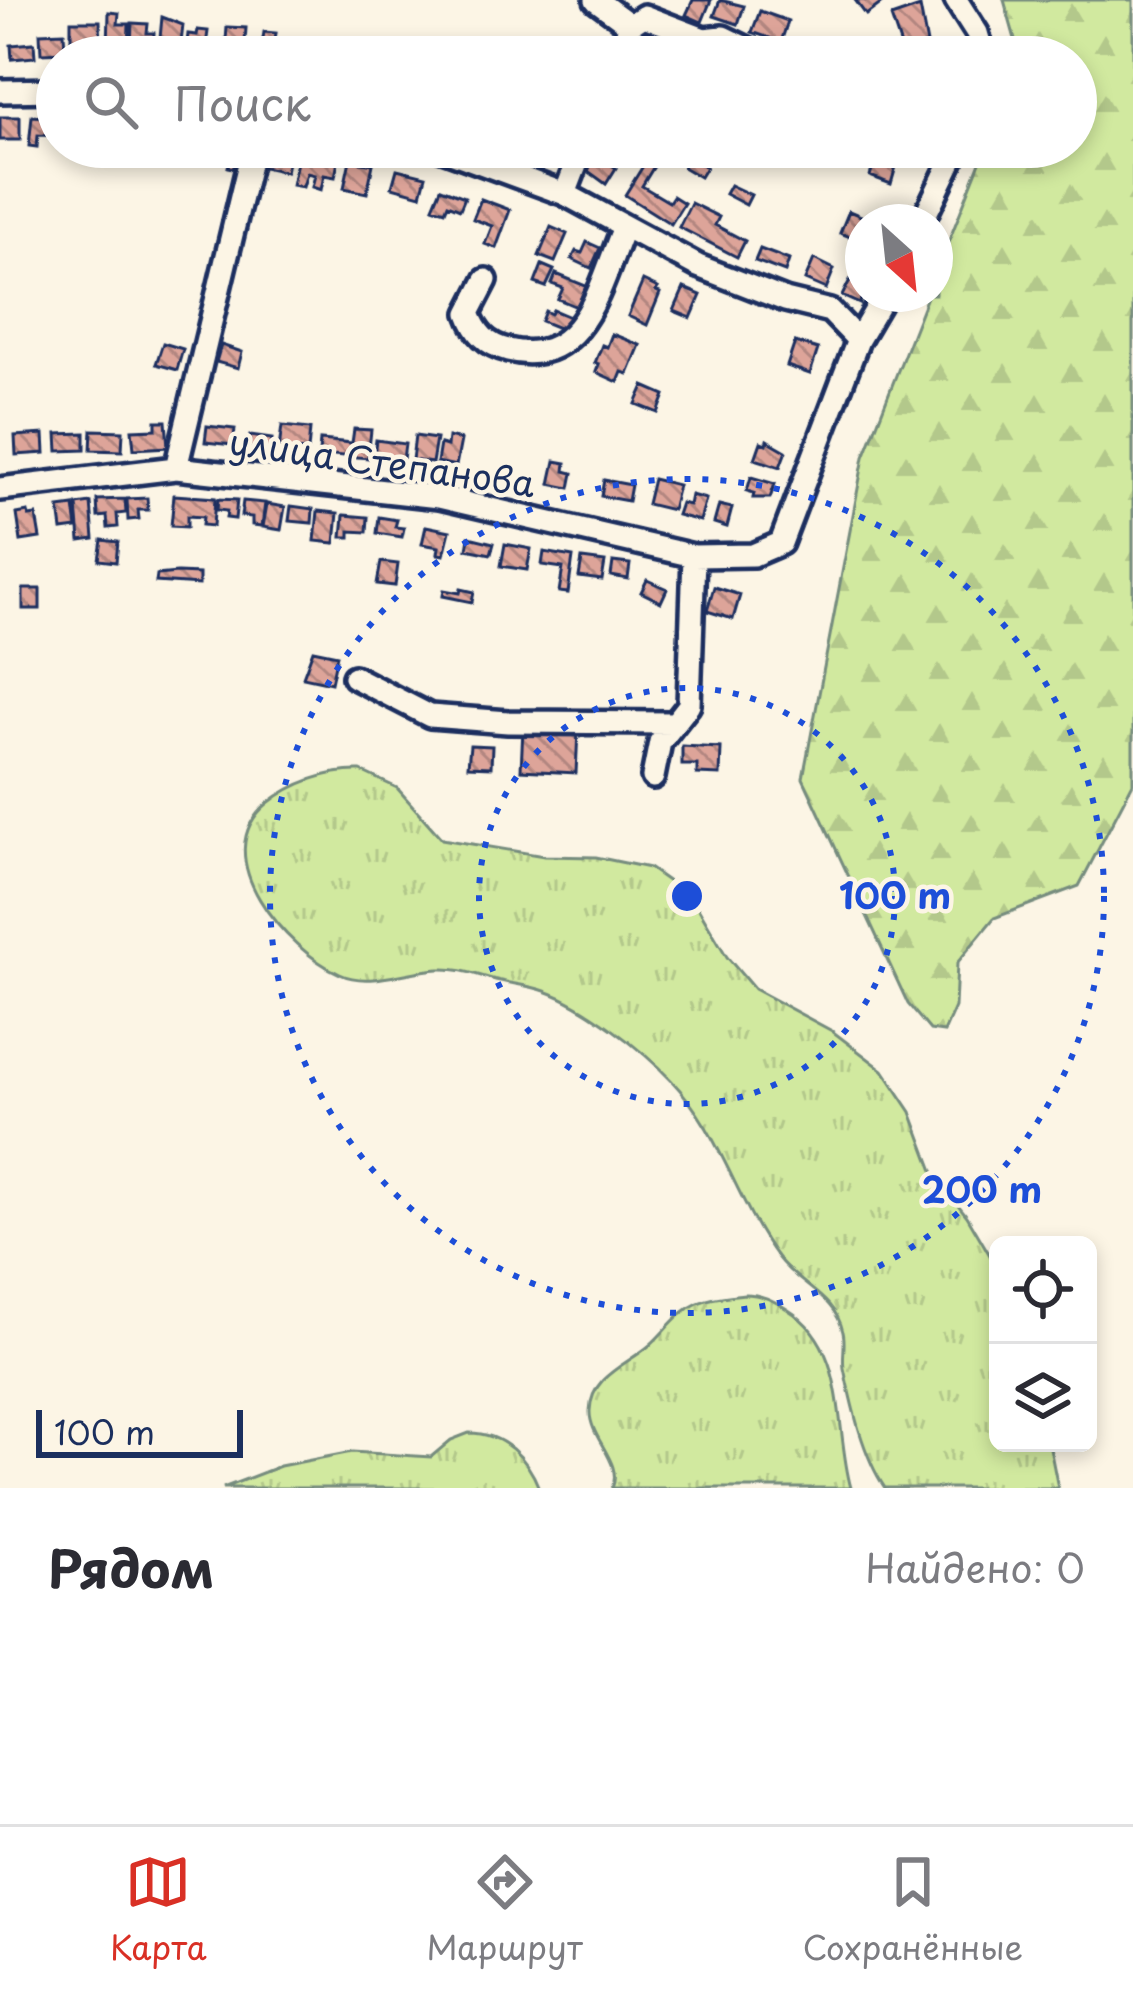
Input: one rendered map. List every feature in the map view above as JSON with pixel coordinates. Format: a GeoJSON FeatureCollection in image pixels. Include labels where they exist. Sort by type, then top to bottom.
{"type":"FeatureCollection","features":[{"type":"Feature","properties":{"kind":"street"},"geometry":{"type":"LineString","coordinates":[[596,0],[631,26]]}},
{"type":"Feature","properties":{"kind":"street"},"geometry":{"type":"LineString","coordinates":[[956,0],[977,36]]}},
{"type":"Feature","properties":{"kind":"street"},"geometry":{"type":"LineString","coordinates":[[627,36],[644,16],[699,36]]}},
{"type":"Feature","properties":{"kind":"street"},"geometry":{"type":"LineString","coordinates":[[0,91],[36,90]]}},
{"type":"Feature","properties":{"kind":"street"},"geometry":{"type":"LineString","coordinates":[[176,468],[248,168]]}},
{"type":"Feature","properties":{"kind":"street"},"geometry":{"type":"LineString","coordinates":[[494,168],[565,194],[698,266],[785,299],[845,312]]}},
{"type":"Feature","properties":{"kind":"street"},"geometry":{"type":"LineString","coordinates":[[565,194],[575,168]]}},
{"type":"Feature","properties":{"kind":"street"},"geometry":{"type":"LineString","coordinates":[[931,204],[948,168]]}},
{"type":"Feature","properties":{"kind":"street"},"geometry":{"type":"LineString","coordinates":[[486,280],[470,313],[484,340],[502,349],[546,352],[581,329],[624,227]]}},
{"type":"Feature","properties":{"kind":"street"},"geometry":{"type":"LineString","coordinates":[[830,311],[858,340],[874,312]]}},
{"type":"Feature","properties":{"kind":"street","name":"улица Степанова"},"geometry":{"type":"LineString","coordinates":[[0,489],[176,468],[439,497],[694,556],[753,555],[781,543],[858,340]]}},
{"type":"Feature","properties":{"kind":"street"},"geometry":{"type":"LineString","coordinates":[[652,777],[660,742],[689,705],[694,556]]}},
{"type":"Feature","properties":{"kind":"street"},"geometry":{"type":"LineString","coordinates":[[354,677],[430,716],[508,722],[675,723]]}},
{"type":"Feature","properties":{"kind":"green space"},"geometry":{"type":"Polygon","coordinates":[[[1004,0],[1133,0],[1133,783],[1079,886],[994,918],[957,963],[955,1007],[944,1032],[930,1030],[908,1004],[803,778],[864,457],[921,312],[953,312],[953,230],[978,168],[1097,168],[1097,36],[1014,36],[1004,0]]]}},
{"type":"Feature","properties":{"kind":"green space"},"geometry":{"type":"Polygon","coordinates":[[[361,771],[397,788],[442,839],[649,868],[693,899],[727,957],[754,989],[832,1031],[883,1070],[911,1112],[935,1176],[989,1254],[989,1452],[1051,1452],[1058,1488],[885,1488],[870,1461],[855,1415],[844,1368],[844,1336],[833,1309],[778,1258],[688,1100],[612,1029],[539,989],[446,969],[351,978],[297,945],[260,899],[248,874],[244,849],[250,825],[268,803],[300,784],[361,771]]]}},
{"type":"Feature","properties":{"kind":"green space"},"geometry":{"type":"Polygon","coordinates":[[[744,1294],[767,1298],[787,1309],[821,1345],[836,1390],[851,1488],[612,1488],[613,1469],[591,1421],[597,1388],[690,1307],[744,1294]]]}},
{"type":"Feature","properties":{"kind":"green space"},"geometry":{"type":"Polygon","coordinates":[[[469,1433],[493,1437],[512,1449],[539,1488],[223,1488],[280,1466],[352,1452],[431,1457],[451,1440],[469,1433]]]}},
{"type":"Feature","properties":{"kind":"building"},"geometry":{"type":"Polygon","coordinates":[[[693,0],[711,0],[702,22],[686,15],[693,0]]]}},
{"type":"Feature","properties":{"kind":"building"},"geometry":{"type":"Polygon","coordinates":[[[720,0],[744,6],[738,24],[714,16],[720,0]]]}},
{"type":"Feature","properties":{"kind":"building"},"geometry":{"type":"Polygon","coordinates":[[[855,0],[886,0],[866,15],[855,0]]]}},
{"type":"Feature","properties":{"kind":"building"},"geometry":{"type":"Polygon","coordinates":[[[920,7],[925,36],[898,36],[891,17],[920,7]]]}},
{"type":"Feature","properties":{"kind":"building"},"geometry":{"type":"Polygon","coordinates":[[[760,11],[788,21],[783,36],[752,32],[760,11]]]}},
{"type":"Feature","properties":{"kind":"building"},"geometry":{"type":"Polygon","coordinates":[[[109,12],[119,13],[118,24],[129,24],[129,36],[108,36],[109,12]]]}},
{"type":"Feature","properties":{"kind":"building"},"geometry":{"type":"Polygon","coordinates":[[[162,17],[183,25],[182,36],[160,36],[162,17]]]}},
{"type":"Feature","properties":{"kind":"building"},"geometry":{"type":"Polygon","coordinates":[[[71,21],[100,21],[100,36],[71,36],[71,21]]]}},
{"type":"Feature","properties":{"kind":"building"},"geometry":{"type":"Polygon","coordinates":[[[132,23],[148,24],[147,33],[154,33],[154,36],[131,36],[132,23]]]}},
{"type":"Feature","properties":{"kind":"building"},"geometry":{"type":"Polygon","coordinates":[[[227,27],[246,28],[245,36],[226,36],[227,27]]]}},
{"type":"Feature","properties":{"kind":"building"},"geometry":{"type":"Polygon","coordinates":[[[34,43],[35,57],[12,59],[11,45],[34,43]]]}},
{"type":"Feature","properties":{"kind":"building"},"geometry":{"type":"Polygon","coordinates":[[[32,116],[36,116],[36,147],[29,146],[32,116]]]}},
{"type":"Feature","properties":{"kind":"building"},"geometry":{"type":"Polygon","coordinates":[[[0,117],[20,117],[20,140],[0,140],[0,117]]]}},
{"type":"Feature","properties":{"kind":"building"},"geometry":{"type":"Polygon","coordinates":[[[296,168],[337,168],[335,177],[324,175],[321,190],[312,187],[315,175],[307,173],[303,187],[292,185],[296,168]]]}},
{"type":"Feature","properties":{"kind":"building"},"geometry":{"type":"Polygon","coordinates":[[[348,168],[372,168],[367,193],[344,188],[348,168]]]}},
{"type":"Feature","properties":{"kind":"building"},"geometry":{"type":"Polygon","coordinates":[[[584,168],[616,168],[606,184],[584,168]]]}},
{"type":"Feature","properties":{"kind":"building"},"geometry":{"type":"Polygon","coordinates":[[[642,168],[653,168],[642,186],[669,202],[673,196],[684,203],[671,224],[625,195],[642,168]]]}},
{"type":"Feature","properties":{"kind":"building"},"geometry":{"type":"Polygon","coordinates":[[[685,168],[705,168],[700,177],[685,168]]]}},
{"type":"Feature","properties":{"kind":"building"},"geometry":{"type":"Polygon","coordinates":[[[872,168],[896,168],[891,184],[870,176],[872,168]]]}},
{"type":"Feature","properties":{"kind":"building"},"geometry":{"type":"Polygon","coordinates":[[[397,169],[426,176],[421,195],[392,187],[397,169]]]}},
{"type":"Feature","properties":{"kind":"building"},"geometry":{"type":"Polygon","coordinates":[[[730,185],[751,195],[746,205],[725,194],[730,185]]]}},
{"type":"Feature","properties":{"kind":"building"},"geometry":{"type":"Polygon","coordinates":[[[441,188],[465,197],[460,209],[448,204],[445,211],[433,207],[441,188]]]}},
{"type":"Feature","properties":{"kind":"building"},"geometry":{"type":"Polygon","coordinates":[[[481,199],[510,210],[496,248],[485,244],[492,226],[473,219],[481,199]]]}},
{"type":"Feature","properties":{"kind":"building"},"geometry":{"type":"Polygon","coordinates":[[[691,203],[719,217],[715,225],[745,241],[737,257],[679,227],[691,203]]]}},
{"type":"Feature","properties":{"kind":"building"},"geometry":{"type":"Polygon","coordinates":[[[551,227],[567,234],[555,262],[539,256],[551,227]]]}},
{"type":"Feature","properties":{"kind":"building"},"geometry":{"type":"Polygon","coordinates":[[[587,242],[600,248],[591,268],[572,259],[587,242]]]}},
{"type":"Feature","properties":{"kind":"building"},"geometry":{"type":"Polygon","coordinates":[[[760,249],[789,260],[785,272],[755,261],[760,249]]]}},
{"type":"Feature","properties":{"kind":"building"},"geometry":{"type":"Polygon","coordinates":[[[814,259],[834,269],[826,289],[805,280],[814,259]]]}},
{"type":"Feature","properties":{"kind":"building"},"geometry":{"type":"Polygon","coordinates":[[[542,265],[554,270],[546,287],[535,283],[542,265]]]}},
{"type":"Feature","properties":{"kind":"building"},"geometry":{"type":"Polygon","coordinates":[[[556,274],[586,286],[577,307],[558,299],[563,288],[552,284],[556,274]]]}},
{"type":"Feature","properties":{"kind":"building"},"geometry":{"type":"Polygon","coordinates":[[[643,281],[660,293],[647,325],[628,316],[643,281]]]}},
{"type":"Feature","properties":{"kind":"building"},"geometry":{"type":"Polygon","coordinates":[[[684,288],[701,295],[691,318],[674,311],[684,288]]]}},
{"type":"Feature","properties":{"kind":"building"},"geometry":{"type":"Polygon","coordinates":[[[553,310],[572,318],[566,331],[541,321],[545,311],[551,314],[553,310]]]}},
{"type":"Feature","properties":{"kind":"building"},"geometry":{"type":"Polygon","coordinates":[[[612,334],[640,345],[628,374],[622,372],[618,382],[596,372],[602,345],[607,347],[612,334]]]}},
{"type":"Feature","properties":{"kind":"building"},"geometry":{"type":"Polygon","coordinates":[[[795,342],[818,349],[810,374],[787,366],[795,342]]]}},
{"type":"Feature","properties":{"kind":"building"},"geometry":{"type":"Polygon","coordinates":[[[163,343],[183,349],[177,370],[156,364],[163,343]]]}},
{"type":"Feature","properties":{"kind":"building"},"geometry":{"type":"Polygon","coordinates":[[[221,345],[242,352],[238,368],[216,362],[221,345]]]}},
{"type":"Feature","properties":{"kind":"building"},"geometry":{"type":"Polygon","coordinates":[[[644,386],[665,395],[658,413],[636,404],[644,386]]]}},
{"type":"Feature","properties":{"kind":"building"},"geometry":{"type":"Polygon","coordinates":[[[156,421],[166,421],[168,447],[134,449],[132,430],[156,429],[156,421]]]}},
{"type":"Feature","properties":{"kind":"building"},"geometry":{"type":"Polygon","coordinates":[[[207,426],[235,429],[233,445],[205,442],[207,426]]]}},
{"type":"Feature","properties":{"kind":"building"},"geometry":{"type":"Polygon","coordinates":[[[282,426],[310,429],[308,451],[279,449],[282,426]]]}},
{"type":"Feature","properties":{"kind":"building"},"geometry":{"type":"Polygon","coordinates":[[[354,429],[371,430],[368,458],[319,454],[320,440],[352,443],[354,429]]]}},
{"type":"Feature","properties":{"kind":"building"},"geometry":{"type":"Polygon","coordinates":[[[92,430],[123,431],[122,451],[91,450],[92,430]]]}},
{"type":"Feature","properties":{"kind":"building"},"geometry":{"type":"Polygon","coordinates":[[[85,433],[85,450],[58,451],[57,434],[85,433]]]}},
{"type":"Feature","properties":{"kind":"building"},"geometry":{"type":"Polygon","coordinates":[[[44,434],[45,453],[16,455],[15,436],[44,434]]]}},
{"type":"Feature","properties":{"kind":"building"},"geometry":{"type":"Polygon","coordinates":[[[250,436],[272,439],[271,450],[249,448],[250,436]]]}},
{"type":"Feature","properties":{"kind":"building"},"geometry":{"type":"Polygon","coordinates":[[[415,436],[436,439],[432,463],[412,460],[415,436]]]}},
{"type":"Feature","properties":{"kind":"building"},"geometry":{"type":"Polygon","coordinates":[[[448,437],[461,440],[456,466],[437,462],[440,444],[447,446],[448,437]]]}},
{"type":"Feature","properties":{"kind":"building"},"geometry":{"type":"Polygon","coordinates":[[[376,440],[405,444],[403,459],[374,455],[376,440]]]}},
{"type":"Feature","properties":{"kind":"building"},"geometry":{"type":"Polygon","coordinates":[[[767,440],[786,451],[780,467],[755,459],[761,442],[767,440]]]}},
{"type":"Feature","properties":{"kind":"building"},"geometry":{"type":"Polygon","coordinates":[[[555,461],[566,463],[565,471],[573,473],[570,488],[550,484],[555,461]]]}},
{"type":"Feature","properties":{"kind":"building"},"geometry":{"type":"Polygon","coordinates":[[[751,477],[775,484],[770,498],[753,498],[754,493],[747,491],[751,477]]]}},
{"type":"Feature","properties":{"kind":"building"},"geometry":{"type":"Polygon","coordinates":[[[653,479],[678,485],[672,510],[647,504],[653,479]]]}},
{"type":"Feature","properties":{"kind":"building"},"geometry":{"type":"Polygon","coordinates":[[[604,480],[631,485],[628,501],[601,496],[604,480]]]}},
{"type":"Feature","properties":{"kind":"building"},"geometry":{"type":"Polygon","coordinates":[[[174,495],[215,498],[213,526],[202,525],[203,517],[187,516],[187,527],[171,526],[174,495]]]}},
{"type":"Feature","properties":{"kind":"building"},"geometry":{"type":"Polygon","coordinates":[[[691,495],[706,499],[700,521],[677,515],[681,503],[689,505],[691,495]]]}},
{"type":"Feature","properties":{"kind":"building"},"geometry":{"type":"Polygon","coordinates":[[[147,498],[148,510],[138,510],[139,519],[128,520],[127,499],[147,498]]]}},
{"type":"Feature","properties":{"kind":"building"},"geometry":{"type":"Polygon","coordinates":[[[125,499],[126,513],[117,514],[118,527],[108,528],[107,516],[98,517],[97,500],[125,499]]]}},
{"type":"Feature","properties":{"kind":"building"},"geometry":{"type":"Polygon","coordinates":[[[218,499],[237,500],[235,519],[217,510],[218,499]]]}},
{"type":"Feature","properties":{"kind":"building"},"geometry":{"type":"Polygon","coordinates":[[[243,501],[265,503],[262,526],[252,525],[252,517],[241,516],[243,501]]]}},
{"type":"Feature","properties":{"kind":"building"},"geometry":{"type":"Polygon","coordinates":[[[91,503],[94,539],[80,541],[77,505],[91,503]]]}},
{"type":"Feature","properties":{"kind":"building"},"geometry":{"type":"Polygon","coordinates":[[[267,504],[285,507],[281,530],[263,527],[267,504]]]}},
{"type":"Feature","properties":{"kind":"building"},"geometry":{"type":"Polygon","coordinates":[[[719,505],[732,508],[727,527],[714,523],[719,505]]]}},
{"type":"Feature","properties":{"kind":"building"},"geometry":{"type":"Polygon","coordinates":[[[74,506],[77,528],[62,530],[59,508],[74,506]]]}},
{"type":"Feature","properties":{"kind":"building"},"geometry":{"type":"Polygon","coordinates":[[[291,506],[313,509],[312,523],[289,521],[291,506]]]}},
{"type":"Feature","properties":{"kind":"building"},"geometry":{"type":"Polygon","coordinates":[[[318,511],[338,513],[335,543],[315,541],[318,511]]]}},
{"type":"Feature","properties":{"kind":"building"},"geometry":{"type":"Polygon","coordinates":[[[17,514],[36,515],[40,538],[21,541],[17,514]]]}},
{"type":"Feature","properties":{"kind":"building"},"geometry":{"type":"Polygon","coordinates":[[[344,515],[368,517],[367,532],[350,531],[350,537],[342,537],[344,515]]]}},
{"type":"Feature","properties":{"kind":"building"},"geometry":{"type":"Polygon","coordinates":[[[379,517],[397,520],[395,527],[404,528],[402,537],[377,533],[379,517]]]}},
{"type":"Feature","properties":{"kind":"building"},"geometry":{"type":"Polygon","coordinates":[[[426,526],[450,531],[444,555],[438,554],[439,547],[422,544],[426,526]]]}},
{"type":"Feature","properties":{"kind":"building"},"geometry":{"type":"Polygon","coordinates":[[[469,537],[494,543],[491,554],[467,549],[469,537]]]}},
{"type":"Feature","properties":{"kind":"building"},"geometry":{"type":"Polygon","coordinates":[[[102,540],[118,542],[116,562],[99,560],[102,540]]]}},
{"type":"Feature","properties":{"kind":"building"},"geometry":{"type":"Polygon","coordinates":[[[505,544],[531,549],[527,570],[501,566],[505,544]]]}},
{"type":"Feature","properties":{"kind":"building"},"geometry":{"type":"Polygon","coordinates":[[[544,552],[573,557],[568,593],[559,592],[563,568],[542,565],[544,552]]]}},
{"type":"Feature","properties":{"kind":"building"},"geometry":{"type":"Polygon","coordinates":[[[582,559],[605,562],[602,580],[579,577],[582,559]]]}},
{"type":"Feature","properties":{"kind":"building"},"geometry":{"type":"Polygon","coordinates":[[[381,562],[398,564],[395,586],[377,584],[381,562]]]}},
{"type":"Feature","properties":{"kind":"building"},"geometry":{"type":"Polygon","coordinates":[[[613,562],[630,564],[628,579],[611,576],[613,562]]]}},
{"type":"Feature","properties":{"kind":"building"},"geometry":{"type":"Polygon","coordinates":[[[199,574],[199,585],[156,582],[157,575],[199,574]]]}},
{"type":"Feature","properties":{"kind":"building"},"geometry":{"type":"Polygon","coordinates":[[[647,580],[667,589],[661,602],[641,592],[647,580]]]}},
{"type":"Feature","properties":{"kind":"building"},"geometry":{"type":"Polygon","coordinates":[[[714,587],[740,595],[733,619],[707,611],[714,587]]]}},
{"type":"Feature","properties":{"kind":"building"},"geometry":{"type":"Polygon","coordinates":[[[23,589],[40,589],[40,609],[23,609],[23,589]]]}},
{"type":"Feature","properties":{"kind":"building"},"geometry":{"type":"Polygon","coordinates":[[[461,589],[474,592],[472,602],[443,596],[444,590],[460,593],[461,589]]]}},
{"type":"Feature","properties":{"kind":"building"},"geometry":{"type":"Polygon","coordinates":[[[313,650],[337,655],[331,683],[303,677],[313,650]]]}},
{"type":"Feature","properties":{"kind":"building"},"geometry":{"type":"Polygon","coordinates":[[[523,728],[578,730],[576,773],[521,770],[523,728]]]}},
{"type":"Feature","properties":{"kind":"building"},"geometry":{"type":"Polygon","coordinates":[[[470,745],[492,746],[491,767],[468,766],[470,745]]]}},
{"type":"Feature","properties":{"kind":"building"},"geometry":{"type":"Polygon","coordinates":[[[682,746],[721,748],[720,775],[697,774],[697,765],[682,765],[682,746]]]}}]}
